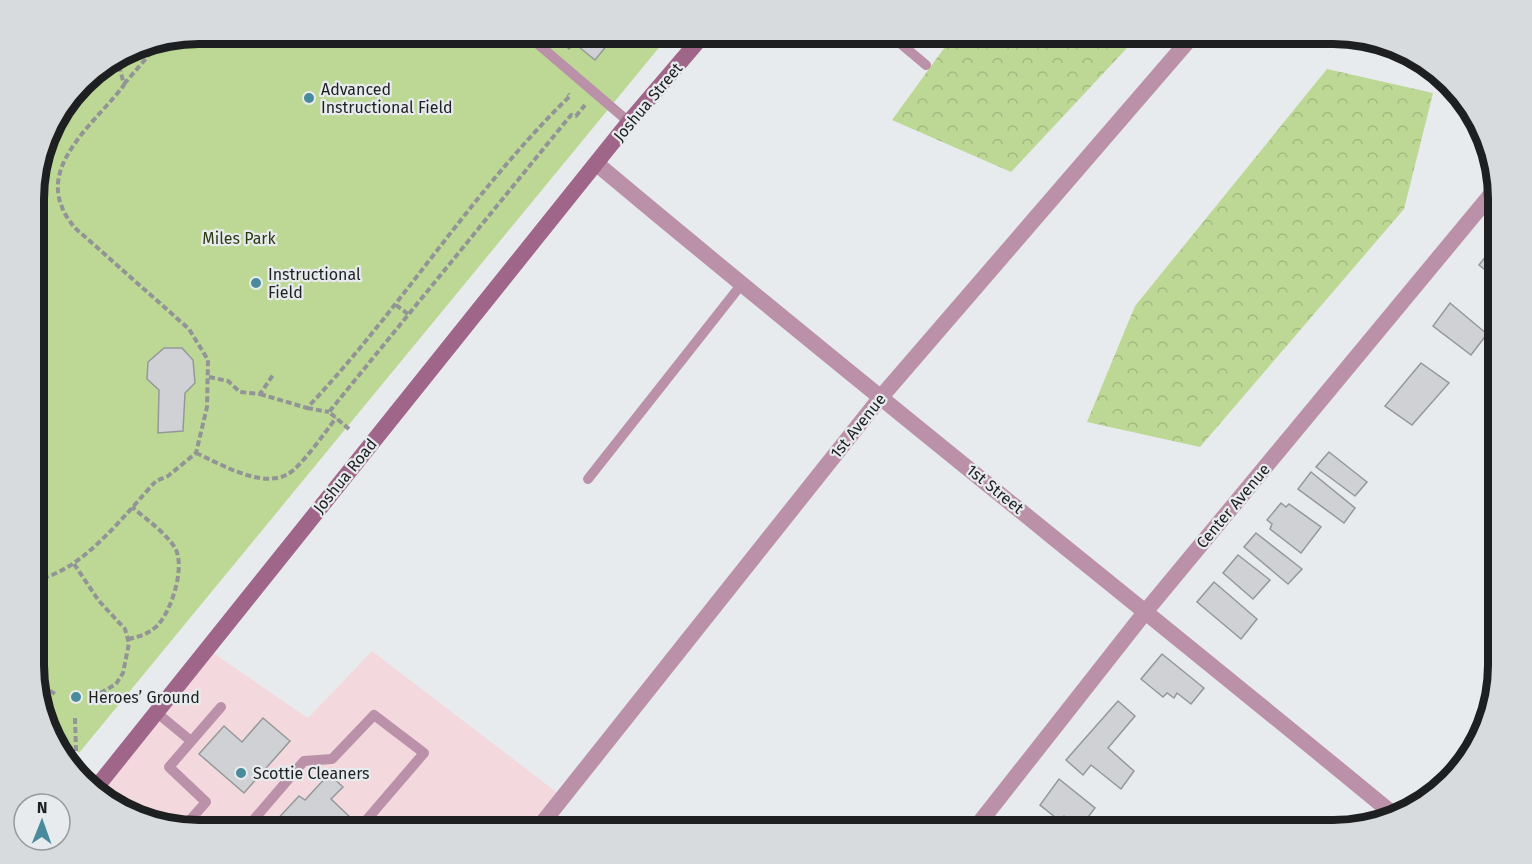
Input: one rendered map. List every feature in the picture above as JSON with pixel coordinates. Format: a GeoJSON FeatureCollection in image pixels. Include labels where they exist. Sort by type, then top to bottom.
{"type":"FeatureCollection","features":[{"type":"Feature","properties":{"kind":"main road","name":"Joshua Street"},"geometry":{"type":"LineString","coordinates":[[597,164],[695,44]]}},
{"type":"Feature","properties":{"kind":"main road","name":"Joshua Road"},"geometry":{"type":"LineString","coordinates":[[99,784],[597,164]]}},
{"type":"Feature","properties":{"kind":"street","name":"1st Avenue"},"geometry":{"type":"LineString","coordinates":[[545,820],[881,397],[1186,44]]}},
{"type":"Feature","properties":{"kind":"street","name":"1st Street"},"geometry":{"type":"LineString","coordinates":[[597,164],[741,285],[1146,611],[1388,810]]}},
{"type":"Feature","properties":{"kind":"street","name":"Center Avenue"},"geometry":{"type":"LineString","coordinates":[[982,820],[1146,611],[1488,198]]}},
{"type":"Feature","properties":{"kind":"lane"},"geometry":{"type":"LineString","coordinates":[[538,44],[629,123]]}},
{"type":"Feature","properties":{"kind":"lane"},"geometry":{"type":"LineString","coordinates":[[901,44],[926,65]]}},
{"type":"Feature","properties":{"kind":"lane"},"geometry":{"type":"LineString","coordinates":[[588,479],[741,285]]}},
{"type":"Feature","properties":{"kind":"lane"},"geometry":{"type":"LineString","coordinates":[[191,820],[206,802],[169,767],[222,707]]}},
{"type":"Feature","properties":{"kind":"lane"},"geometry":{"type":"LineString","coordinates":[[156,712],[191,741]]}},
{"type":"Feature","properties":{"kind":"lane"},"geometry":{"type":"LineString","coordinates":[[253,820],[303,761],[332,759],[374,715],[424,753],[366,820]]}},
{"type":"Feature","properties":{"kind":"path"},"geometry":{"type":"LineString","coordinates":[[44,575],[74,564],[98,544],[156,481],[168,476],[196,453],[207,407],[208,360],[189,329],[74,227],[61,206],[57,172],[67,152],[153,51]]}},
{"type":"Feature","properties":{"kind":"path"},"geometry":{"type":"LineString","coordinates":[[119,65],[124,85]]}},
{"type":"Feature","properties":{"kind":"path"},"geometry":{"type":"LineString","coordinates":[[307,408],[342,371],[396,304],[482,190],[570,96],[563,89]]}},
{"type":"Feature","properties":{"kind":"path"},"geometry":{"type":"LineString","coordinates":[[329,412],[571,116],[576,116],[588,101]]}},
{"type":"Feature","properties":{"kind":"path"},"geometry":{"type":"LineString","coordinates":[[396,304],[408,314]]}},
{"type":"Feature","properties":{"kind":"path"},"geometry":{"type":"LineString","coordinates":[[260,394],[273,375]]}},
{"type":"Feature","properties":{"kind":"path"},"geometry":{"type":"LineString","coordinates":[[209,377],[228,381],[240,392],[260,394],[329,412],[349,429]]}},
{"type":"Feature","properties":{"kind":"path"},"geometry":{"type":"LineString","coordinates":[[196,453],[236,470],[266,478],[288,474],[336,418]]}},
{"type":"Feature","properties":{"kind":"path"},"geometry":{"type":"LineString","coordinates":[[128,639],[144,635],[158,625],[176,589],[179,563],[176,549],[132,507]]}},
{"type":"Feature","properties":{"kind":"path"},"geometry":{"type":"LineString","coordinates":[[74,564],[99,601],[125,629],[128,639],[125,663],[116,684],[95,696]]}},
{"type":"Feature","properties":{"kind":"path"},"geometry":{"type":"LineString","coordinates":[[46,689],[57,695]]}},
{"type":"Feature","properties":{"kind":"path"},"geometry":{"type":"LineString","coordinates":[[75,718],[76,751]]}},
{"type":"Feature","properties":{"kind":"shaded area"},"geometry":{"type":"Polygon","coordinates":[[[206,648],[308,718],[372,651],[563,797],[545,820],[199,820],[179,819],[139,809],[121,800],[99,784],[206,648]]]}},
{"type":"Feature","properties":{"kind":"green space","name":"Miles Park"},"geometry":{"type":"Polygon","coordinates":[[[662,44],[79,753],[62,739],[55,725],[45,685],[44,199],[45,179],[55,139],[64,121],[82,96],[96,82],[121,64],[149,52],[179,45],[662,44]]]}},
{"type":"Feature","properties":{"kind":"green space"},"geometry":{"type":"Polygon","coordinates":[[[947,44],[1131,44],[1011,172],[892,120],[947,44]]]}},
{"type":"Feature","properties":{"kind":"green space"},"geometry":{"type":"Polygon","coordinates":[[[1327,69],[1433,93],[1404,209],[1200,447],[1087,422],[1135,306],[1327,69]]]}},
{"type":"Feature","properties":{"kind":"building"},"geometry":{"type":"Polygon","coordinates":[[[563,44],[573,44],[569,49],[563,44]]]}},
{"type":"Feature","properties":{"kind":"building"},"geometry":{"type":"Polygon","coordinates":[[[575,44],[608,44],[595,60],[575,44]]]}},
{"type":"Feature","properties":{"kind":"building"},"geometry":{"type":"Polygon","coordinates":[[[1488,254],[1488,272],[1479,265],[1488,254]]]}},
{"type":"Feature","properties":{"kind":"building"},"geometry":{"type":"Polygon","coordinates":[[[1450,303],[1487,334],[1471,355],[1433,326],[1450,303]]]}},
{"type":"Feature","properties":{"kind":"building"},"geometry":{"type":"Polygon","coordinates":[[[164,348],[182,348],[193,360],[195,383],[185,393],[183,431],[158,433],[159,390],[147,379],[148,362],[164,348]]]}},
{"type":"Feature","properties":{"kind":"building"},"geometry":{"type":"Polygon","coordinates":[[[1421,363],[1449,383],[1412,425],[1385,406],[1421,363]]]}},
{"type":"Feature","properties":{"kind":"building"},"geometry":{"type":"Polygon","coordinates":[[[1329,452],[1367,482],[1355,496],[1316,467],[1329,452]]]}},
{"type":"Feature","properties":{"kind":"building"},"geometry":{"type":"Polygon","coordinates":[[[1311,472],[1355,508],[1344,523],[1298,489],[1311,472]]]}},
{"type":"Feature","properties":{"kind":"building"},"geometry":{"type":"Polygon","coordinates":[[[1281,503],[1286,507],[1289,504],[1321,527],[1301,553],[1270,529],[1272,524],[1267,520],[1281,503]]]}},
{"type":"Feature","properties":{"kind":"building"},"geometry":{"type":"Polygon","coordinates":[[[1256,533],[1302,569],[1288,584],[1244,547],[1256,533]]]}},
{"type":"Feature","properties":{"kind":"building"},"geometry":{"type":"Polygon","coordinates":[[[1238,555],[1270,580],[1253,599],[1223,573],[1238,555]]]}},
{"type":"Feature","properties":{"kind":"building"},"geometry":{"type":"Polygon","coordinates":[[[1214,582],[1257,619],[1241,639],[1197,602],[1214,582]]]}},
{"type":"Feature","properties":{"kind":"building"},"geometry":{"type":"Polygon","coordinates":[[[1162,654],[1204,688],[1191,704],[1177,693],[1174,698],[1167,693],[1163,697],[1141,679],[1162,654]]]}},
{"type":"Feature","properties":{"kind":"building"},"geometry":{"type":"Polygon","coordinates":[[[1118,701],[1135,716],[1108,748],[1134,771],[1121,789],[1091,765],[1083,775],[1066,760],[1118,701]]]}},
{"type":"Feature","properties":{"kind":"building","name":"Scottie Cleaners"},"geometry":{"type":"Polygon","coordinates":[[[263,718],[290,741],[244,793],[199,754],[224,726],[242,742],[263,718]]]}},
{"type":"Feature","properties":{"kind":"building"},"geometry":{"type":"Polygon","coordinates":[[[329,774],[343,787],[331,799],[351,818],[350,820],[277,820],[299,796],[305,800],[329,774]]]}},
{"type":"Feature","properties":{"kind":"building"},"geometry":{"type":"Polygon","coordinates":[[[1059,779],[1095,808],[1086,820],[1069,820],[1064,816],[1059,820],[1040,805],[1059,779]]]}},
{"type":"Feature","properties":{"kind":"place","name":"Advanced Instructional Field"},"geometry":{"type":"Point","coordinates":[309,98]}},
{"type":"Feature","properties":{"kind":"place","name":"Instructional Field"},"geometry":{"type":"Point","coordinates":[256,283]}},
{"type":"Feature","properties":{"kind":"place","name":"Heroes’ Ground"},"geometry":{"type":"Point","coordinates":[76,697]}},
{"type":"Feature","properties":{"kind":"place","name":"Scottie Cleaners"},"geometry":{"type":"Point","coordinates":[241,773]}}]}
